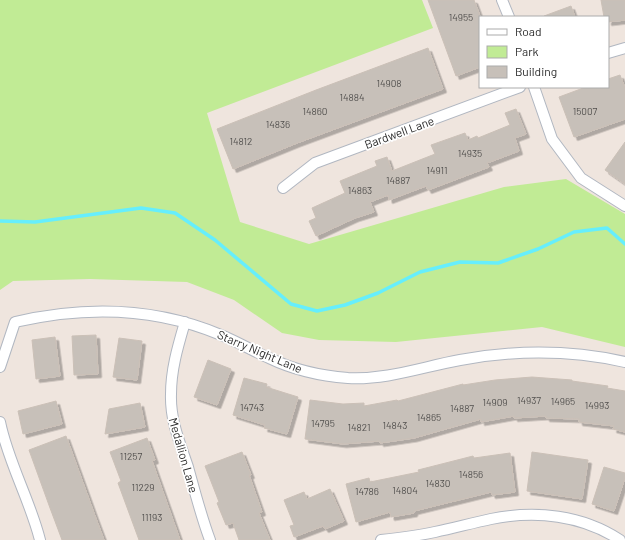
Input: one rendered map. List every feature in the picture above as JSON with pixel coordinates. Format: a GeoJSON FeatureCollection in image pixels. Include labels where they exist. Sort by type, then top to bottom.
{"type":"FeatureCollection","features":[{"type":"Feature","properties":{"kind":"street"},"geometry":{"type":"LineString","coordinates":[[502,0],[509,16]]}},
{"type":"Feature","properties":{"kind":"street"},"geometry":{"type":"LineString","coordinates":[[609,53],[625,48]]}},
{"type":"Feature","properties":{"kind":"street","name":"Bardwell Lane"},"geometry":{"type":"LineString","coordinates":[[283,188],[315,163],[517,88]]}},
{"type":"Feature","properties":{"kind":"street"},"geometry":{"type":"LineString","coordinates":[[534,88],[552,139],[581,178],[625,206]]}},
{"type":"Feature","properties":{"kind":"street","name":"Starry Night Lane"},"geometry":{"type":"LineString","coordinates":[[0,367],[15,322],[52,314],[90,311],[147,314],[185,322],[220,335],[285,364],[316,374],[343,377],[365,378],[392,376],[459,360],[525,353],[570,354],[625,362]]}},
{"type":"Feature","properties":{"kind":"street","name":"Medallion Lane"},"geometry":{"type":"LineString","coordinates":[[185,322],[173,368],[170,395],[171,409],[176,436],[210,540]]}},
{"type":"Feature","properties":{"kind":"street"},"geometry":{"type":"LineString","coordinates":[[0,422],[3,444],[31,510],[40,540]]}},
{"type":"Feature","properties":{"kind":"street"},"geometry":{"type":"LineString","coordinates":[[381,540],[433,533],[499,518],[536,515],[557,516],[580,521],[604,530],[620,540]]}},
{"type":"Feature","properties":{"kind":"green space"},"geometry":{"type":"Polygon","coordinates":[[[0,0],[422,0],[433,28],[207,113],[240,222],[309,244],[504,187],[566,179],[625,214],[625,347],[542,327],[396,342],[319,340],[282,333],[234,300],[187,282],[90,279],[13,281],[0,290],[0,0]]]}},
{"type":"Feature","properties":{"kind":"building"},"geometry":{"type":"Polygon","coordinates":[[[428,0],[474,0],[480,16],[479,67],[456,76],[428,0]]]}},
{"type":"Feature","properties":{"kind":"building"},"geometry":{"type":"Polygon","coordinates":[[[601,0],[625,0],[625,20],[609,22],[609,16],[604,16],[601,0]]]}},
{"type":"Feature","properties":{"kind":"building"},"geometry":{"type":"Polygon","coordinates":[[[571,6],[575,16],[544,16],[571,6]]]}},
{"type":"Feature","properties":{"kind":"building"},"geometry":{"type":"Polygon","coordinates":[[[428,48],[443,89],[297,143],[233,169],[217,129],[428,48]]]}},
{"type":"Feature","properties":{"kind":"building"},"geometry":{"type":"Polygon","coordinates":[[[620,75],[625,88],[625,119],[574,137],[559,97],[583,88],[609,88],[609,79],[620,75]]]}},
{"type":"Feature","properties":{"kind":"building"},"geometry":{"type":"Polygon","coordinates":[[[516,109],[526,134],[515,138],[519,151],[487,163],[489,167],[428,190],[426,186],[389,200],[388,195],[370,202],[374,212],[355,218],[316,236],[309,221],[316,218],[312,208],[345,193],[340,181],[377,166],[375,161],[387,157],[392,171],[435,154],[431,145],[465,133],[468,140],[477,136],[478,138],[510,125],[505,113],[516,109]]]}},
{"type":"Feature","properties":{"kind":"building"},"geometry":{"type":"Polygon","coordinates":[[[625,142],[625,184],[605,170],[625,142]]]}},
{"type":"Feature","properties":{"kind":"building"},"geometry":{"type":"Polygon","coordinates":[[[96,335],[98,374],[74,375],[72,336],[96,335]]]}},
{"type":"Feature","properties":{"kind":"building"},"geometry":{"type":"Polygon","coordinates":[[[55,337],[60,376],[36,379],[32,340],[55,337]]]}},
{"type":"Feature","properties":{"kind":"building"},"geometry":{"type":"Polygon","coordinates":[[[119,338],[142,341],[137,380],[113,377],[119,338]]]}},
{"type":"Feature","properties":{"kind":"building"},"geometry":{"type":"Polygon","coordinates":[[[208,360],[231,369],[217,405],[194,397],[208,360]]]}},
{"type":"Feature","properties":{"kind":"building"},"geometry":{"type":"Polygon","coordinates":[[[532,377],[572,380],[608,386],[607,388],[625,391],[625,432],[613,429],[614,426],[579,422],[579,419],[546,418],[546,416],[514,418],[514,416],[481,422],[481,419],[414,438],[380,443],[380,441],[343,444],[305,439],[310,400],[343,404],[364,403],[364,406],[398,401],[463,384],[532,377]]]}},
{"type":"Feature","properties":{"kind":"building"},"geometry":{"type":"Polygon","coordinates":[[[244,378],[267,384],[266,387],[298,397],[287,434],[264,428],[265,425],[233,415],[244,378]]]}},
{"type":"Feature","properties":{"kind":"building"},"geometry":{"type":"Polygon","coordinates":[[[56,401],[62,424],[23,434],[18,411],[56,401]]]}},
{"type":"Feature","properties":{"kind":"building"},"geometry":{"type":"Polygon","coordinates":[[[140,403],[145,427],[105,434],[109,409],[140,403]]]}},
{"type":"Feature","properties":{"kind":"building"},"geometry":{"type":"Polygon","coordinates":[[[66,436],[104,540],[62,540],[50,508],[29,450],[66,436]]]}},
{"type":"Feature","properties":{"kind":"building"},"geometry":{"type":"Polygon","coordinates":[[[147,438],[155,460],[152,461],[180,540],[139,540],[118,483],[121,481],[110,452],[147,438]]]}},
{"type":"Feature","properties":{"kind":"building"},"geometry":{"type":"Polygon","coordinates":[[[242,452],[251,475],[249,475],[262,512],[259,513],[270,540],[239,540],[233,523],[226,525],[205,466],[242,452]]]}},
{"type":"Feature","properties":{"kind":"building"},"geometry":{"type":"Polygon","coordinates":[[[532,452],[588,460],[582,499],[527,491],[532,452]]]}},
{"type":"Feature","properties":{"kind":"building"},"geometry":{"type":"Polygon","coordinates":[[[510,453],[515,492],[492,495],[491,492],[414,511],[414,513],[391,517],[390,512],[356,522],[346,484],[369,478],[370,482],[419,472],[418,470],[473,456],[474,458],[510,453]]]}},
{"type":"Feature","properties":{"kind":"building"},"geometry":{"type":"Polygon","coordinates":[[[604,467],[625,473],[625,478],[614,511],[592,504],[604,467]]]}},
{"type":"Feature","properties":{"kind":"building"},"geometry":{"type":"Polygon","coordinates":[[[330,489],[344,521],[325,529],[323,526],[294,537],[290,526],[294,525],[284,500],[304,492],[307,499],[330,489]]]}},
{"type":"Feature","properties":{"kind":"waterway"},"geometry":{"type":"LineString","coordinates":[[0,221],[35,222],[141,208],[175,213],[215,240],[291,304],[317,311],[345,305],[378,293],[420,272],[460,262],[498,263],[538,249],[574,232],[607,228],[625,244]]}}]}
